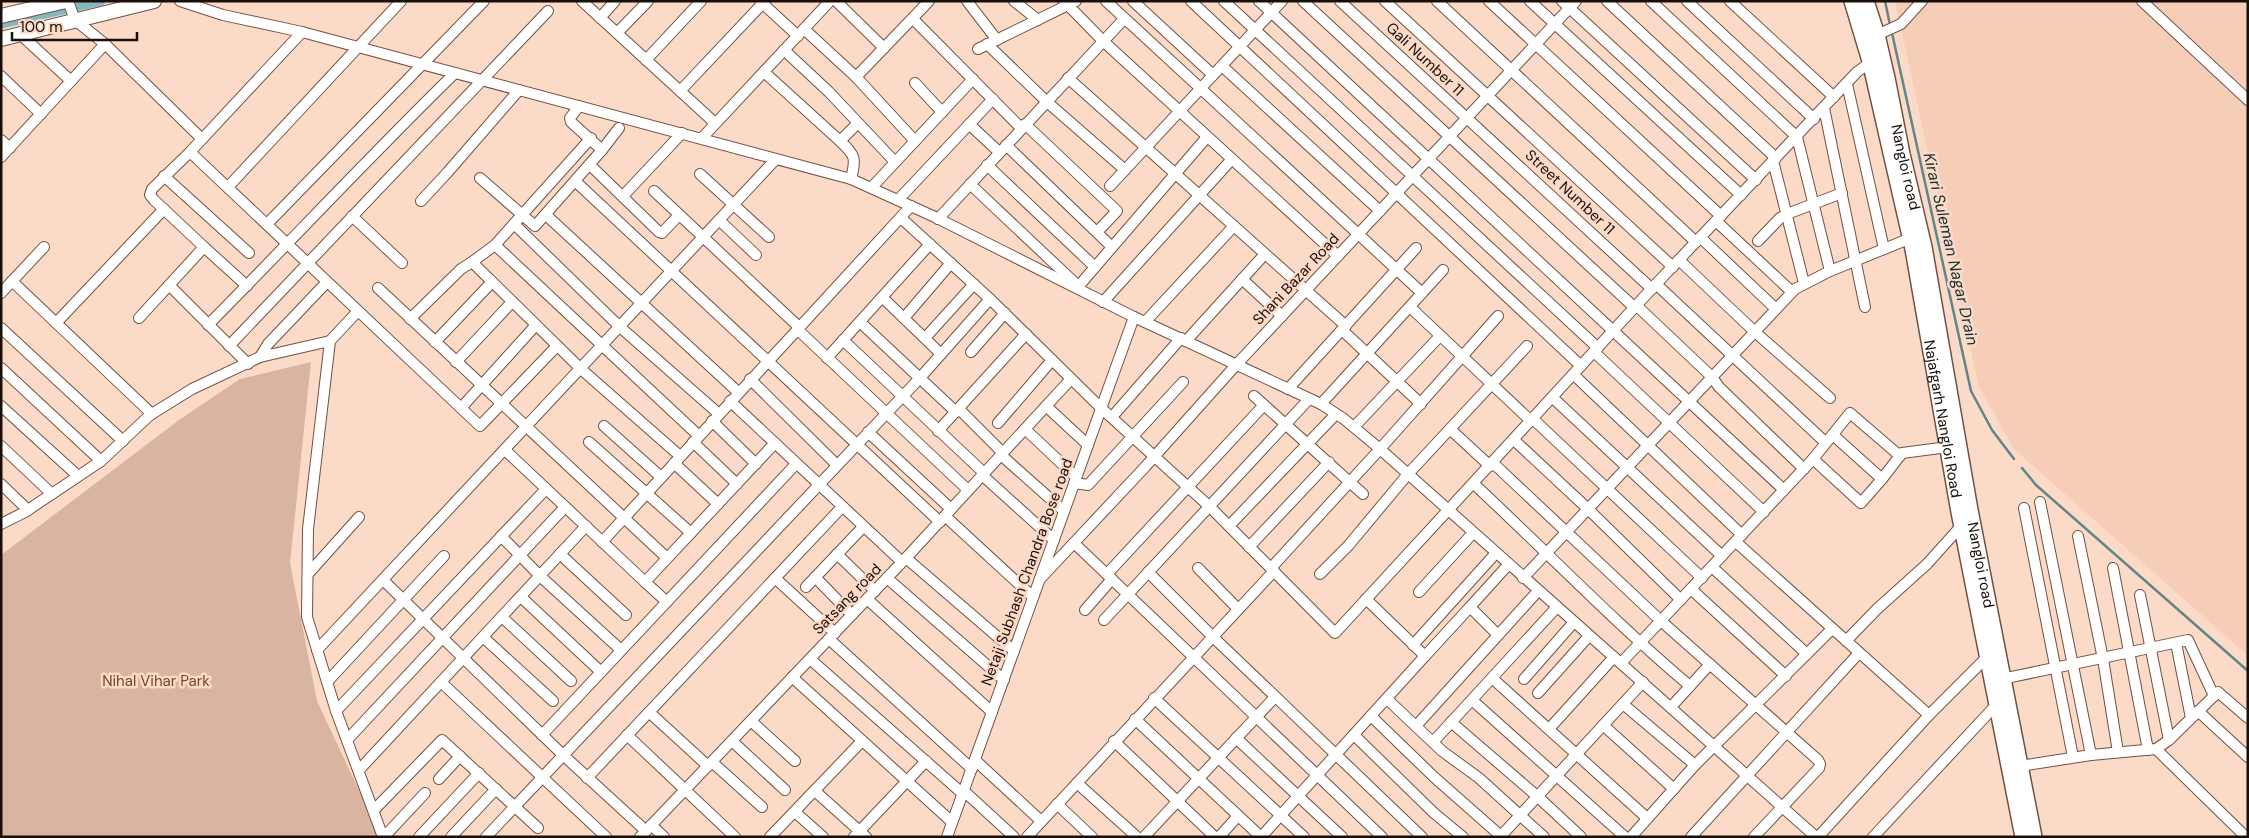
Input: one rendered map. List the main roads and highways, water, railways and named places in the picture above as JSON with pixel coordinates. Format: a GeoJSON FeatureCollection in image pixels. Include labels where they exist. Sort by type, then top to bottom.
{"type":"FeatureCollection","features":[{"type":"Feature","properties":{"kind":"main road","name":"Najafgarh Nangloi Road"},"geometry":{"type":"LineString","coordinates":[[1852,1],[1876,59],[1911,238],[1962,525],[1993,653]]}},
{"type":"Feature","properties":{"kind":"main road","name":"Nangloi road"},"geometry":{"type":"LineString","coordinates":[[1866,1],[1877,35],[1876,59],[1902,154],[1924,247],[1998,680],[2020,766],[2034,837]]}},
{"type":"Feature","properties":{"kind":"main road"},"geometry":{"type":"LineString","coordinates":[[1998,680],[1997,704],[2023,837]]}},
{"type":"Feature","properties":{"kind":"waterway"},"geometry":{"type":"LineString","coordinates":[[1,24],[101,1]]}},
{"type":"Feature","properties":{"kind":"waterway","name":"Kirari Suleman Nagar Drain"},"geometry":{"type":"LineString","coordinates":[[1885,1],[1890,25]]}},
{"type":"Feature","properties":{"kind":"waterway","name":"Kirari Suleman Nagar Drain"},"geometry":{"type":"LineString","coordinates":[[1892,33],[1971,391],[1992,430],[2014,459]]}},
{"type":"Feature","properties":{"kind":"waterway","name":"Kirari Suleman Nagar Drain"},"geometry":{"type":"LineString","coordinates":[[2022,468],[2036,485],[2248,671]]}},
{"type":"Feature","properties":{"kind":"park label","name":"Nihal Vihar Park"},"geometry":{"type":"Point","coordinates":[156,681]}}]}
